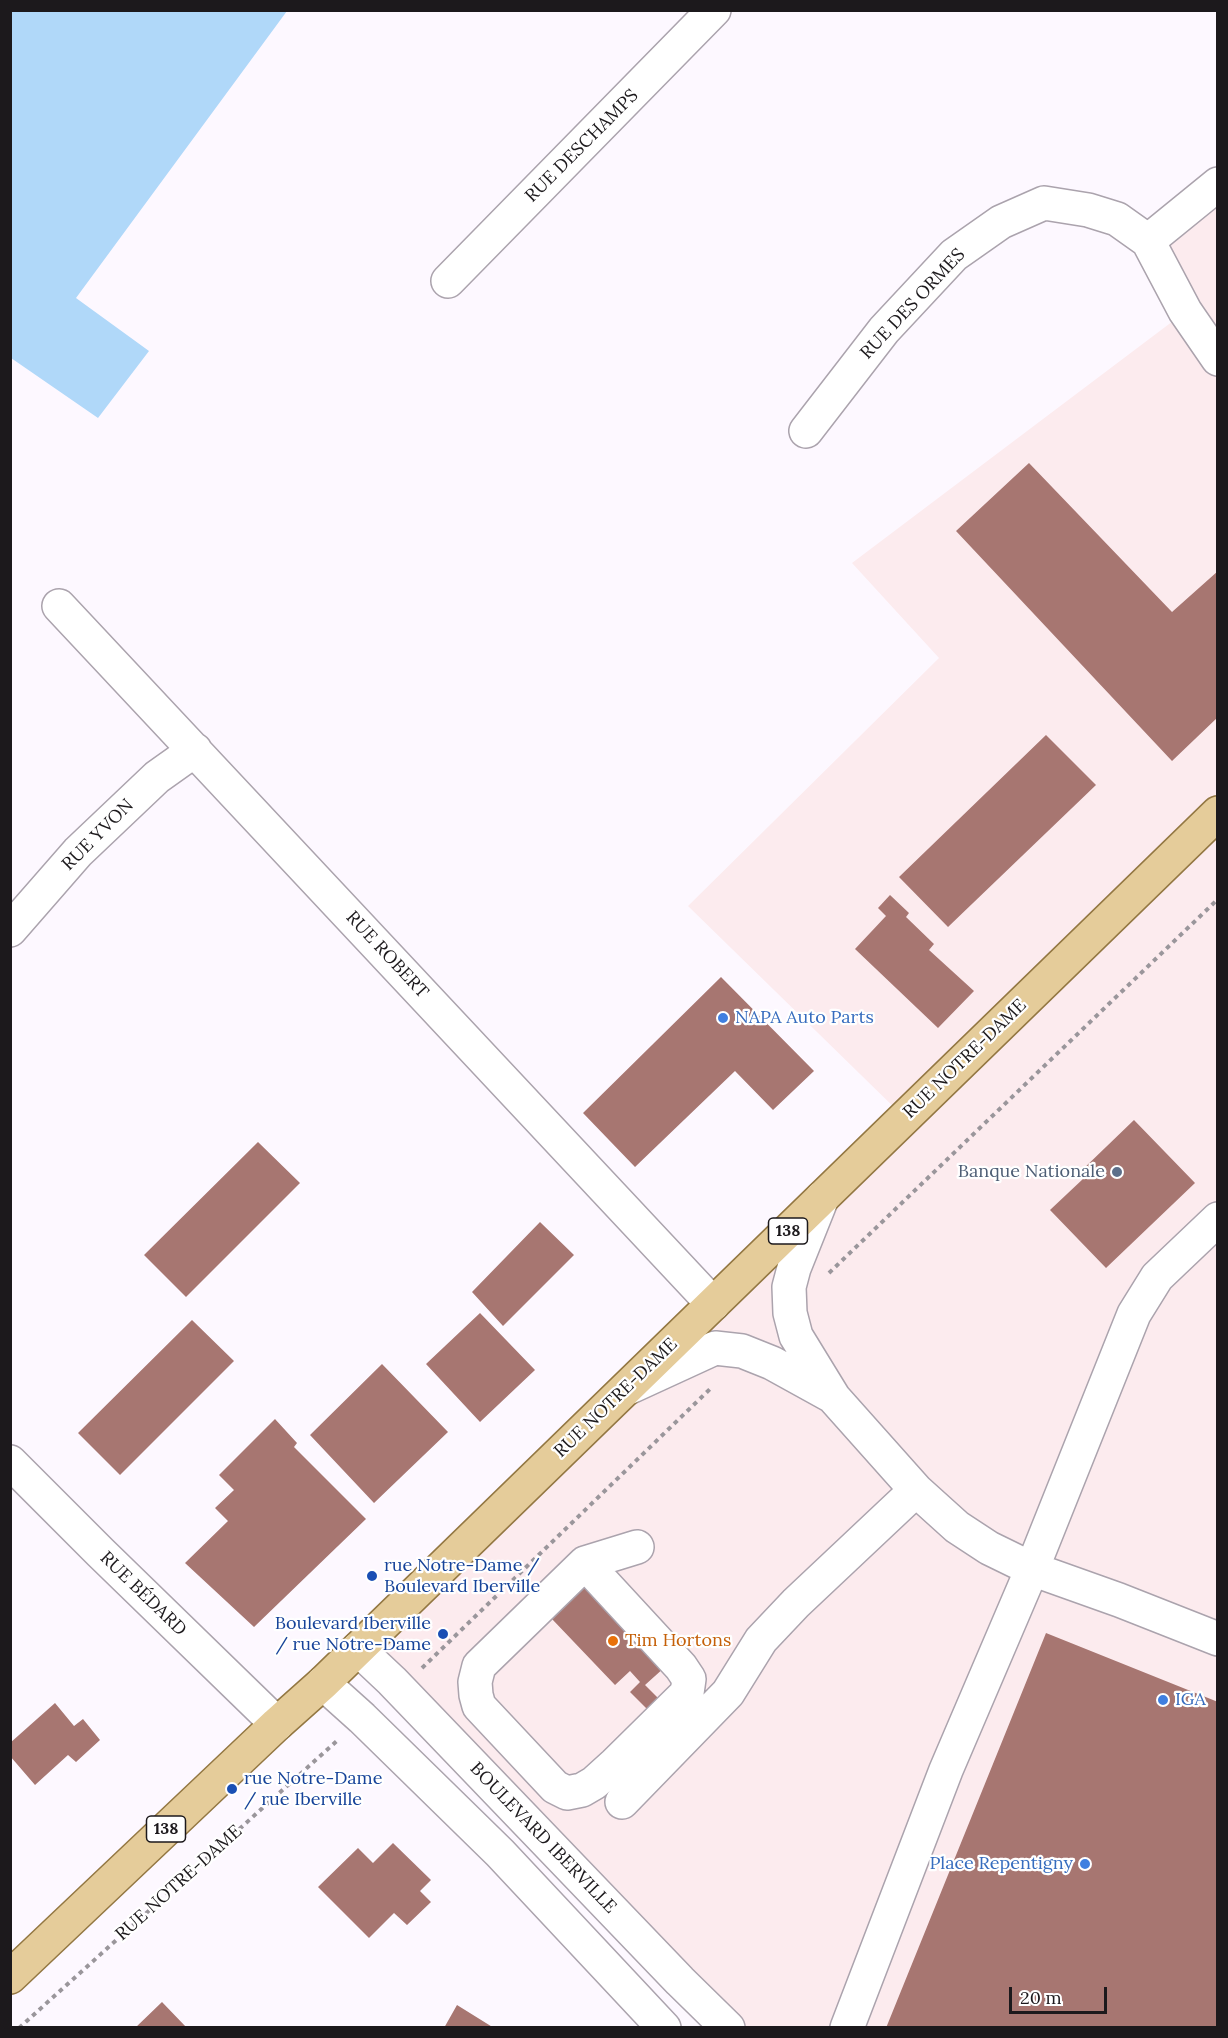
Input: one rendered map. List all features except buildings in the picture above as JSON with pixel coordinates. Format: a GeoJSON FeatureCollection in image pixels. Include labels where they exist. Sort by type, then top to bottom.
{"type":"FeatureCollection","features":[{"type":"Feature","properties":{"kind":"main road","name":"RUE NOTRE-DAME"},"geometry":{"type":"LineString","coordinates":[[10,1977],[323,1683],[1218,813]]}},
{"type":"Feature","properties":{"kind":"street","name":"RUE DESCHAMPS"},"geometry":{"type":"LineString","coordinates":[[448,281],[714,10]]}},
{"type":"Feature","properties":{"kind":"street"},"geometry":{"type":"LineString","coordinates":[[1148,241],[1218,184]]}},
{"type":"Feature","properties":{"kind":"street","name":"RUE DES ORMES"},"geometry":{"type":"LineString","coordinates":[[806,431],[884,330],[954,255],[1001,222],[1044,203],[1088,210],[1117,219],[1148,241],[1185,311],[1218,358]]}},
{"type":"Feature","properties":{"kind":"street","name":"RUE ROBERT"},"geometry":{"type":"LineString","coordinates":[[59,606],[713,1304]]}},
{"type":"Feature","properties":{"kind":"street","name":"RUE YVON"},"geometry":{"type":"LineString","coordinates":[[10,930],[78,852],[157,777],[195,750]]}},
{"type":"Feature","properties":{"kind":"street"},"geometry":{"type":"LineString","coordinates":[[822,1198],[794,1268],[789,1287],[790,1309],[796,1336],[834,1398],[916,1490],[964,1532],[989,1548],[1032,1569],[1218,1639]]}},
{"type":"Feature","properties":{"kind":"street"},"geometry":{"type":"LineString","coordinates":[[846,2028],[946,1770],[1032,1569],[1134,1314],[1157,1277],[1218,1219]]}},
{"type":"Feature","properties":{"kind":"street"},"geometry":{"type":"LineString","coordinates":[[625,1389],[715,1348],[746,1353],[772,1363],[834,1398]]}},
{"type":"Feature","properties":{"kind":"street","name":"RUE BÉDARD"},"geometry":{"type":"LineString","coordinates":[[10,1462],[277,1724]]}},
{"type":"Feature","properties":{"kind":"street"},"geometry":{"type":"LineString","coordinates":[[636,1547],[585,1563],[479,1666],[475,1682],[479,1706],[555,1787],[567,1793],[582,1790],[594,1783],[624,1784],[728,1693],[761,1640],[796,1603],[916,1490]]}},
{"type":"Feature","properties":{"kind":"street"},"geometry":{"type":"LineString","coordinates":[[585,1563],[681,1667],[689,1679],[687,1693],[624,1784]]}},
{"type":"Feature","properties":{"kind":"street","name":"BOULEVARD IBERVILLE"},"geometry":{"type":"LineString","coordinates":[[358,1649],[392,1681],[728,2028]]}},
{"type":"Feature","properties":{"kind":"street"},"geometry":{"type":"LineString","coordinates":[[323,1683],[500,1852],[654,2024],[680,1981]]}},
{"type":"Feature","properties":{"kind":"path"},"geometry":{"type":"LineString","coordinates":[[790,1309],[1218,899]]}},
{"type":"Feature","properties":{"kind":"path"},"geometry":{"type":"LineString","coordinates":[[430,1660],[746,1353]]}},
{"type":"Feature","properties":{"kind":"path","name":"RUE NOTRE-DAME"},"geometry":{"type":"LineString","coordinates":[[19,2028],[338,1739]]}},
{"type":"Feature","properties":{"kind":"shaded area"},"geometry":{"type":"Polygon","coordinates":[[[1217,184],[1217,2027],[728,2027],[358,1649],[904,1117],[688,906],[939,658],[852,563],[1185,312],[1148,241],[1217,184]]]}},
{"type":"Feature","properties":{"kind":"water"},"geometry":{"type":"Polygon","coordinates":[[[10,11],[287,11],[76,298],[149,351],[98,418],[11,358],[10,11]]]}},
{"type":"Feature","properties":{"kind":"place","name":"NAPA Auto Parts"},"geometry":{"type":"Point","coordinates":[723,1018]}},
{"type":"Feature","properties":{"kind":"place","name":"Banque Nationale"},"geometry":{"type":"Point","coordinates":[1117,1172]}},
{"type":"Feature","properties":{"kind":"place","name":"rue Notre-Dame / Boulevard Iberville"},"geometry":{"type":"Point","coordinates":[372,1576]}},
{"type":"Feature","properties":{"kind":"place","name":"Boulevard Iberville / rue Notre-Dame"},"geometry":{"type":"Point","coordinates":[443,1634]}},
{"type":"Feature","properties":{"kind":"place","name":"Tim Hortons"},"geometry":{"type":"Point","coordinates":[613,1641]}},
{"type":"Feature","properties":{"kind":"place","name":"IGA"},"geometry":{"type":"Point","coordinates":[1163,1700]}},
{"type":"Feature","properties":{"kind":"place","name":"rue Notre-Dame / rue Iberville"},"geometry":{"type":"Point","coordinates":[232,1789]}},
{"type":"Feature","properties":{"kind":"place","name":"Place Repentigny"},"geometry":{"type":"Point","coordinates":[1085,1864]}}]}
